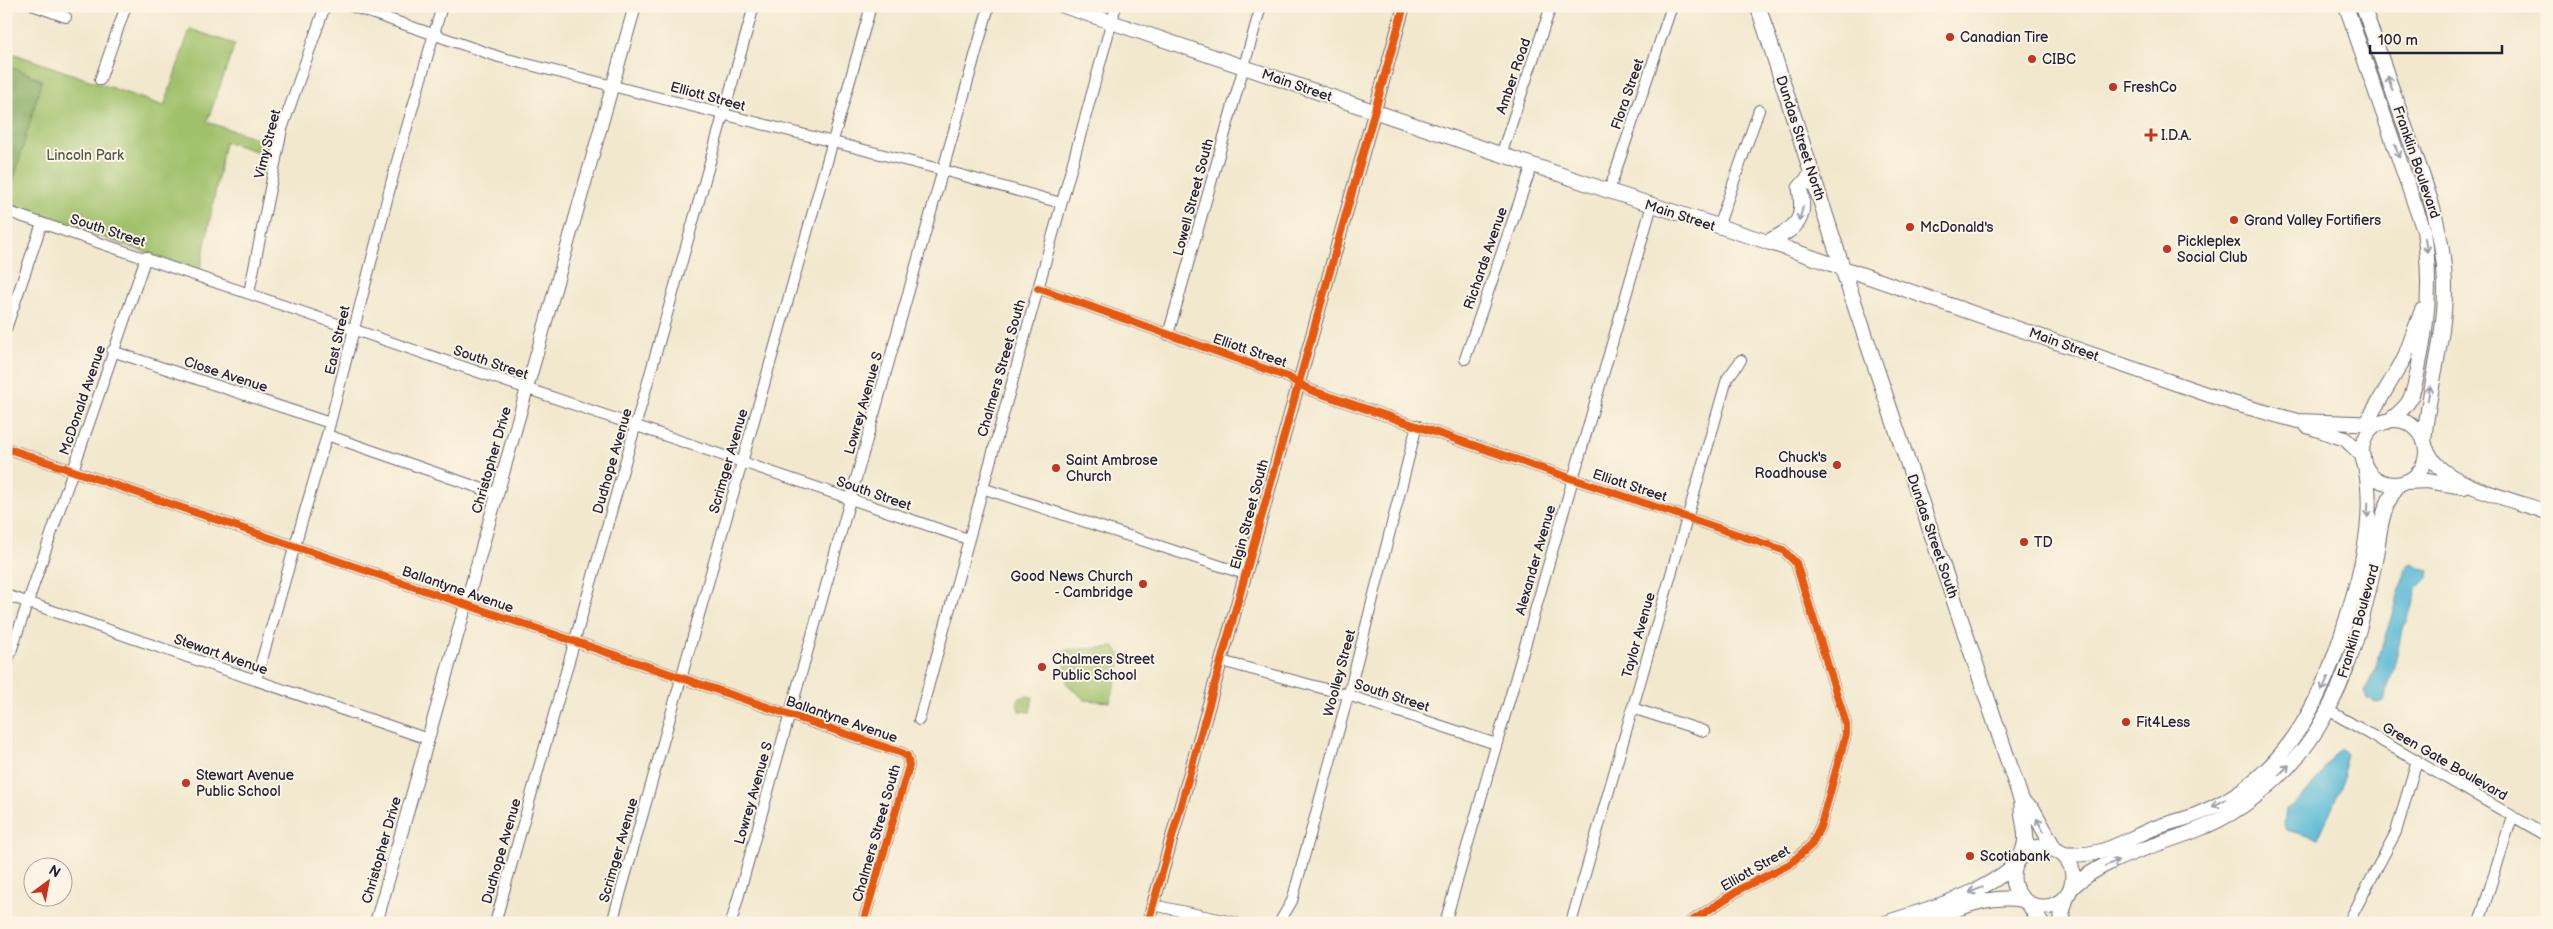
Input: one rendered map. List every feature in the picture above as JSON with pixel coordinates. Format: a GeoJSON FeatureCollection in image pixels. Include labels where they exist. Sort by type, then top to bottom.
{"type":"FeatureCollection","features":[{"type":"Feature","properties":{"kind":"main road","name":"Dundas Street North"},"geometry":{"type":"LineString","coordinates":[[1758,6],[1843,270]]}},
{"type":"Feature","properties":{"kind":"main road","name":"Franklin Boulevard"},"geometry":{"type":"LineString","coordinates":[[2346,6],[2424,230],[2429,290],[2426,329],[2412,393],[2400,412],[2384,423]]}},
{"type":"Feature","properties":{"kind":"main road","name":"Franklin Boulevard"},"geometry":{"type":"LineString","coordinates":[[2363,6],[2431,197],[2443,251],[2444,319],[2426,408],[2425,445]]}},
{"type":"Feature","properties":{"kind":"main road","name":"Main Street"},"geometry":{"type":"LineString","coordinates":[[1063,7],[1501,155],[1768,242],[1843,270],[1949,304],[2232,403],[2298,421],[2344,439],[2363,459]]}},
{"type":"Feature","properties":{"kind":"main road"},"geometry":{"type":"LineString","coordinates":[[1768,242],[1792,230],[1799,221],[1803,210],[1800,188],[1812,174]]}},
{"type":"Feature","properties":{"kind":"main road","name":"Dundas Street South"},"geometry":{"type":"LineString","coordinates":[[1843,270],[2022,802],[2021,815],[2027,837],[2018,861]]}},
{"type":"Feature","properties":{"kind":"main road"},"geometry":{"type":"LineString","coordinates":[[2366,423],[2408,351],[2429,290]]}},
{"type":"Feature","properties":{"kind":"main road","name":"Main Street"},"geometry":{"type":"LineString","coordinates":[[2298,421],[2384,423]]}},
{"type":"Feature","properties":{"kind":"main road"},"geometry":{"type":"LineString","coordinates":[[2475,488],[2427,482],[2382,482],[2368,470],[2363,459],[2368,435],[2384,423],[2395,421],[2410,425],[2443,471],[2475,488],[2547,512]]}},
{"type":"Feature","properties":{"kind":"main road"},"geometry":{"type":"LineString","coordinates":[[2402,483],[2419,472],[2426,456],[2425,445]]}},
{"type":"Feature","properties":{"kind":"main road","name":"Franklin Boulevard"},"geometry":{"type":"LineString","coordinates":[[2058,852],[2081,856],[2100,853],[2158,827],[2200,813],[2252,780],[2296,738],[2317,702],[2328,678],[2360,571],[2366,541],[2368,507],[2368,477],[2363,459]]}},
{"type":"Feature","properties":{"kind":"main road","name":"Franklin Boulevard"},"geometry":{"type":"LineString","coordinates":[[2069,891],[2097,869],[2206,827],[2242,806],[2274,780],[2296,758],[2328,710],[2340,686],[2362,617],[2375,564],[2386,504],[2402,483]]}},
{"type":"Feature","properties":{"kind":"main road","name":"Dundas Street South"},"geometry":{"type":"LineString","coordinates":[[2022,802],[2033,810],[2058,852]]}},
{"type":"Feature","properties":{"kind":"main road"},"geometry":{"type":"LineString","coordinates":[[1885,923],[1980,889],[1999,878],[2026,853],[2040,848],[2058,852],[2072,870],[2069,891],[2062,912],[2062,923]]}},
{"type":"Feature","properties":{"kind":"main road"},"geometry":{"type":"LineString","coordinates":[[2018,861],[2013,879],[2018,894],[2041,923]]}},
{"type":"Feature","properties":{"kind":"main road"},"geometry":{"type":"LineString","coordinates":[[1921,923],[1986,899],[2002,897],[2047,907],[2059,902],[2069,891]]}},
{"type":"Feature","properties":{"kind":"street"},"geometry":{"type":"LineString","coordinates":[[35,6],[66,17]]}},
{"type":"Feature","properties":{"kind":"street"},"geometry":{"type":"LineString","coordinates":[[100,80],[126,6]]}},
{"type":"Feature","properties":{"kind":"street","name":"Vimy Street"},"geometry":{"type":"LineString","coordinates":[[249,293],[282,129],[325,6]]}},
{"type":"Feature","properties":{"kind":"street","name":"Elliott Street"},"geometry":{"type":"LineString","coordinates":[[351,6],[499,57],[943,170],[1061,204]]}},
{"type":"Feature","properties":{"kind":"street","name":"East Street"},"geometry":{"type":"LineString","coordinates":[[256,680],[327,435],[394,172],[442,6]]}},
{"type":"Feature","properties":{"kind":"street","name":"Christopher Drive"},"geometry":{"type":"LineString","coordinates":[[376,923],[635,6]]}},
{"type":"Feature","properties":{"kind":"street","name":"Dudhope Avenue"},"geometry":{"type":"LineString","coordinates":[[495,923],[754,6]]}},
{"type":"Feature","properties":{"kind":"street","name":"Scrimger Avenue"},"geometry":{"type":"LineString","coordinates":[[612,923],[871,6]]}},
{"type":"Feature","properties":{"kind":"street","name":"Lowrey Avenue S"},"geometry":{"type":"LineString","coordinates":[[731,923],[989,6]]}},
{"type":"Feature","properties":{"kind":"street","name":"Chalmers Street South"},"geometry":{"type":"LineString","coordinates":[[919,720],[1116,6]]}},
{"type":"Feature","properties":{"kind":"street","name":"Lowell Street South"},"geometry":{"type":"LineString","coordinates":[[1168,335],[1261,6]]}},
{"type":"Feature","properties":{"kind":"street","name":"Elgin Street South"},"geometry":{"type":"LineString","coordinates":[[1148,923],[1404,6]]}},
{"type":"Feature","properties":{"kind":"street","name":"Amber Road"},"geometry":{"type":"LineString","coordinates":[[1501,155],[1551,6]]}},
{"type":"Feature","properties":{"kind":"street","name":"Flora Street"},"geometry":{"type":"LineString","coordinates":[[1609,191],[1672,6]]}},
{"type":"Feature","properties":{"kind":"street"},"geometry":{"type":"LineString","coordinates":[[1718,227],[1758,110]]}},
{"type":"Feature","properties":{"kind":"street","name":"Richards Avenue"},"geometry":{"type":"LineString","coordinates":[[1464,360],[1532,165]]}},
{"type":"Feature","properties":{"kind":"street","name":"Alexander Avenue"},"geometry":{"type":"LineString","coordinates":[[1445,923],[1652,205]]}},
{"type":"Feature","properties":{"kind":"street","name":"South Street"},"geometry":{"type":"LineString","coordinates":[[6,211],[146,257],[526,389],[968,539]]}},
{"type":"Feature","properties":{"kind":"street"},"geometry":{"type":"LineString","coordinates":[[6,329],[42,223]]}},
{"type":"Feature","properties":{"kind":"street","name":"McDonald Avenue"},"geometry":{"type":"LineString","coordinates":[[6,666],[112,351],[146,257]]}},
{"type":"Feature","properties":{"kind":"street","name":"Elliott Street"},"geometry":{"type":"LineString","coordinates":[[1038,288],[1288,377],[1310,390],[1686,516],[1783,550],[1791,555],[1796,563],[1846,724],[1846,734],[1821,825],[1812,844],[1790,864],[1742,888],[1689,923]]}},
{"type":"Feature","properties":{"kind":"street","name":"Close Avenue"},"geometry":{"type":"LineString","coordinates":[[112,351],[330,423]]}},
{"type":"Feature","properties":{"kind":"street","name":"Taylor Avenue"},"geometry":{"type":"LineString","coordinates":[[1573,922],[1686,516],[1727,378],[1741,360]]}},
{"type":"Feature","properties":{"kind":"street","name":"Woolley Street"},"geometry":{"type":"LineString","coordinates":[[1279,923],[1291,906],[1348,695],[1417,426]]}},
{"type":"Feature","properties":{"kind":"street"},"geometry":{"type":"LineString","coordinates":[[327,435],[497,494]]}},
{"type":"Feature","properties":{"kind":"street","name":"Ballantyne Avenue"},"geometry":{"type":"LineString","coordinates":[[6,448],[902,753]]}},
{"type":"Feature","properties":{"kind":"street"},"geometry":{"type":"LineString","coordinates":[[982,488],[1246,574]]}},
{"type":"Feature","properties":{"kind":"street","name":"Stewart Avenue"},"geometry":{"type":"LineString","coordinates":[[6,595],[428,739]]}},
{"type":"Feature","properties":{"kind":"street","name":"South Street"},"geometry":{"type":"LineString","coordinates":[[1221,661],[1348,695],[1496,744]]}},
{"type":"Feature","properties":{"kind":"street"},"geometry":{"type":"LineString","coordinates":[[1632,708],[1704,731]]}},
{"type":"Feature","properties":{"kind":"street","name":"Green Gate Boulevard"},"geometry":{"type":"LineString","coordinates":[[2328,710],[2547,836]]}},
{"type":"Feature","properties":{"kind":"street","name":"Chalmers Street South"},"geometry":{"type":"LineString","coordinates":[[863,923],[908,766],[907,756],[902,753]]}},
{"type":"Feature","properties":{"kind":"street"},"geometry":{"type":"LineString","coordinates":[[2348,923],[2396,832],[2417,760]]}},
{"type":"Feature","properties":{"kind":"street"},"geometry":{"type":"LineString","coordinates":[[2479,923],[2512,817]]}},
{"type":"Feature","properties":{"kind":"street"},"geometry":{"type":"LineString","coordinates":[[1153,905],[1237,923]]}},
{"type":"Feature","properties":{"kind":"green space","name":"Lincoln Park"},"geometry":{"type":"Polygon","coordinates":[[[190,29],[235,44],[207,122],[269,142],[266,154],[225,142],[200,271],[6,204],[6,51],[164,106],[190,29]]]}},
{"type":"Feature","properties":{"kind":"green space"},"geometry":{"type":"Polygon","coordinates":[[[6,64],[42,80],[7,204],[6,204],[6,64]]]}},
{"type":"Feature","properties":{"kind":"green space"},"geometry":{"type":"Polygon","coordinates":[[[1115,647],[1122,657],[1110,702],[1085,700],[1067,684],[1064,650],[1115,647]]]}},
{"type":"Feature","properties":{"kind":"green space"},"geometry":{"type":"Polygon","coordinates":[[[1026,696],[1033,697],[1030,712],[1019,711],[1017,703],[1020,698],[1026,696]]]}},
{"type":"Feature","properties":{"kind":"water"},"geometry":{"type":"Polygon","coordinates":[[[2412,564],[2429,570],[2428,578],[2416,590],[2407,622],[2402,629],[2384,701],[2377,703],[2366,698],[2365,692],[2375,669],[2407,566],[2412,564]]]}},
{"type":"Feature","properties":{"kind":"water"},"geometry":{"type":"Polygon","coordinates":[[[2341,748],[2346,754],[2344,762],[2345,778],[2318,839],[2287,830],[2284,823],[2286,809],[2310,789],[2341,748]]]}},
{"type":"Feature","properties":{"kind":"cycle path"},"geometry":{"type":"LineString","coordinates":[[1148,923],[1404,6]]}},
{"type":"Feature","properties":{"kind":"cycle path"},"geometry":{"type":"LineString","coordinates":[[1038,288],[1288,377],[1310,390],[1783,550],[1796,563],[1846,724],[1846,734],[1821,825],[1812,844],[1790,864],[1742,888],[1689,923]]}},
{"type":"Feature","properties":{"kind":"cycle path"},"geometry":{"type":"LineString","coordinates":[[6,448],[902,753],[907,756],[909,766],[863,923]]}},
{"type":"Feature","properties":{"kind":"place","name":"Canadian Tire"},"geometry":{"type":"Point","coordinates":[1950,37]}},
{"type":"Feature","properties":{"kind":"place","name":"CIBC"},"geometry":{"type":"Point","coordinates":[2032,59]}},
{"type":"Feature","properties":{"kind":"place","name":"FreshCo"},"geometry":{"type":"Point","coordinates":[2113,87]}},
{"type":"Feature","properties":{"kind":"place","name":"I.D.A."},"geometry":{"type":"Point","coordinates":[2151,135]}},
{"type":"Feature","properties":{"kind":"place","name":"Grand Valley Fortifiers"},"geometry":{"type":"Point","coordinates":[2234,220]}},
{"type":"Feature","properties":{"kind":"place","name":"McDonald's"},"geometry":{"type":"Point","coordinates":[1910,227]}},
{"type":"Feature","properties":{"kind":"place","name":"Pickleplex Social Club"},"geometry":{"type":"Point","coordinates":[2167,249]}},
{"type":"Feature","properties":{"kind":"place","name":"Chuck's Roadhouse"},"geometry":{"type":"Point","coordinates":[1837,465]}},
{"type":"Feature","properties":{"kind":"place","name":"Saint Ambrose Church"},"geometry":{"type":"Point","coordinates":[1056,468]}},
{"type":"Feature","properties":{"kind":"place","name":"TD"},"geometry":{"type":"Point","coordinates":[2024,542]}},
{"type":"Feature","properties":{"kind":"place","name":"Good News Church - Cambridge"},"geometry":{"type":"Point","coordinates":[1143,584]}},
{"type":"Feature","properties":{"kind":"place","name":"Chalmers Street Public School"},"geometry":{"type":"Point","coordinates":[1042,667]}},
{"type":"Feature","properties":{"kind":"place","name":"Fit4Less"},"geometry":{"type":"Point","coordinates":[2126,722]}},
{"type":"Feature","properties":{"kind":"place","name":"Stewart Avenue Public School"},"geometry":{"type":"Point","coordinates":[186,783]}},
{"type":"Feature","properties":{"kind":"place","name":"Scotiabank"},"geometry":{"type":"Point","coordinates":[1970,856]}}]}
